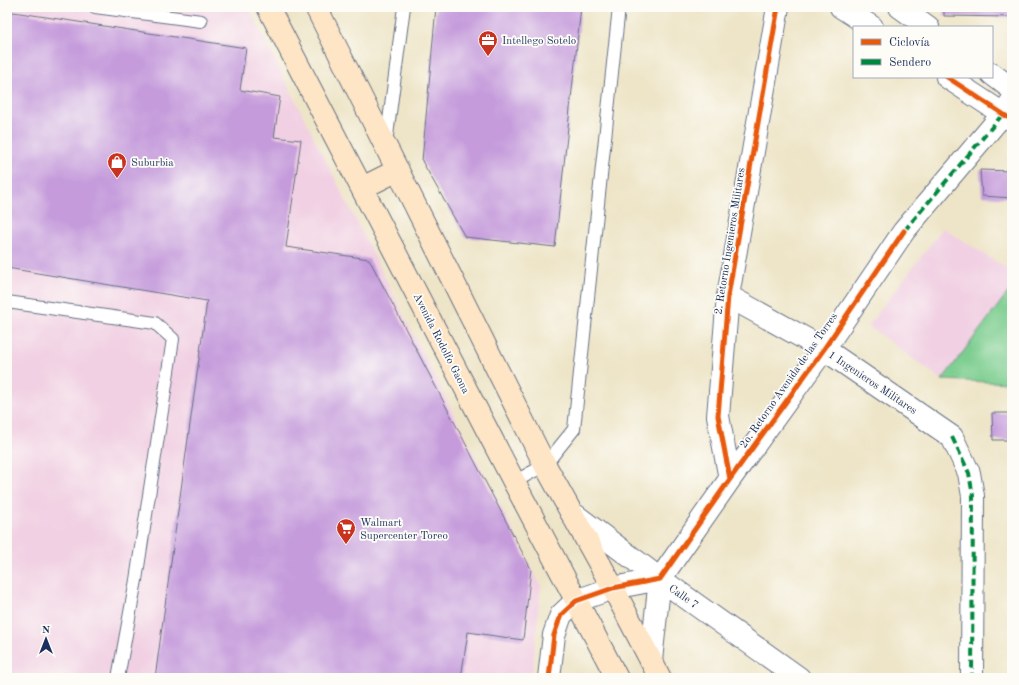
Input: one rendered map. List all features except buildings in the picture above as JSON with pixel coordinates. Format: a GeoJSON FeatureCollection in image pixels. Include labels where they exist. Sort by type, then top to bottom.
{"type":"FeatureCollection","features":[{"type":"Feature","properties":{"kind":"main road","name":"Avenida Rodolfo Gaona"},"geometry":{"type":"LineString","coordinates":[[268,7],[617,678]]}},
{"type":"Feature","properties":{"kind":"main road"},"geometry":{"type":"LineString","coordinates":[[316,7],[545,465],[613,588],[655,669]]}},
{"type":"Feature","properties":{"kind":"main road"},"geometry":{"type":"LineString","coordinates":[[362,188],[398,170]]}},
{"type":"Feature","properties":{"kind":"street","name":"2. Retorno Ingenieros Militares"},"geometry":{"type":"LineString","coordinates":[[730,479],[718,416],[728,296],[778,7]]}},
{"type":"Feature","properties":{"kind":"street"},"geometry":{"type":"LineString","coordinates":[[841,7],[870,26]]}},
{"type":"Feature","properties":{"kind":"street"},"geometry":{"type":"LineString","coordinates":[[900,7],[927,26]]}},
{"type":"Feature","properties":{"kind":"street"},"geometry":{"type":"LineString","coordinates":[[993,75],[1012,89]]}},
{"type":"Feature","properties":{"kind":"street"},"geometry":{"type":"LineString","coordinates":[[949,78],[1009,111]]}},
{"type":"Feature","properties":{"kind":"street","name":"2o. Retorno Avenida de las Torres"},"geometry":{"type":"LineString","coordinates":[[660,579],[824,349],[904,232],[1009,111]]}},
{"type":"Feature","properties":{"kind":"street","name":"1 Ingenieros Militares"},"geometry":{"type":"LineString","coordinates":[[728,296],[824,349],[952,437],[968,473],[973,496],[972,678]]}},
{"type":"Feature","properties":{"kind":"street","name":"Calle 7"},"geometry":{"type":"LineString","coordinates":[[571,512],[660,579],[799,678]]}},
{"type":"Feature","properties":{"kind":"street"},"geometry":{"type":"LineString","coordinates":[[549,678],[554,635],[561,615],[576,601],[613,588],[660,579],[655,669]]}},
{"type":"Feature","properties":{"kind":"lane"},"geometry":{"type":"LineString","coordinates":[[95,7],[201,21]]}},
{"type":"Feature","properties":{"kind":"lane"},"geometry":{"type":"LineString","coordinates":[[386,146],[404,7]]}},
{"type":"Feature","properties":{"kind":"lane"},"geometry":{"type":"LineString","coordinates":[[514,482],[545,465],[574,429],[619,7]]}},
{"type":"Feature","properties":{"kind":"lane"},"geometry":{"type":"LineString","coordinates":[[7,302],[155,323],[173,339],[136,580],[118,678]]}},
{"type":"Feature","properties":{"kind":"shaded area"},"geometry":{"type":"Polygon","coordinates":[[[7,7],[248,7],[541,586],[532,678],[7,678],[7,7]]]}},
{"type":"Feature","properties":{"kind":"shaded area"},"geometry":{"type":"Polygon","coordinates":[[[943,228],[1012,272],[1012,288],[942,380],[868,326],[943,228]]]}},
{"type":"Feature","properties":{"kind":"green space"},"geometry":{"type":"Polygon","coordinates":[[[1012,287],[1012,383],[942,380],[1012,287]]]}},
{"type":"Feature","properties":{"kind":"marked path"},"geometry":{"type":"LineString","coordinates":[[904,231],[1003,114]]}},
{"type":"Feature","properties":{"kind":"marked path"},"geometry":{"type":"LineString","coordinates":[[952,437],[969,473],[973,496],[972,678]]}},
{"type":"Feature","properties":{"kind":"cycle path"},"geometry":{"type":"LineString","coordinates":[[730,479],[718,416],[728,296],[778,7]]}},
{"type":"Feature","properties":{"kind":"cycle path"},"geometry":{"type":"LineString","coordinates":[[949,78],[1012,120]]}},
{"type":"Feature","properties":{"kind":"cycle path"},"geometry":{"type":"LineString","coordinates":[[549,678],[554,635],[561,615],[576,601],[613,588],[660,579],[824,349],[904,231]]}},
{"type":"Feature","properties":{"kind":"place","name":"Intellego Sotelo"},"geometry":{"type":"Point","coordinates":[488,57]}},
{"type":"Feature","properties":{"kind":"place","name":"Suburbia"},"geometry":{"type":"Point","coordinates":[117,179]}},
{"type":"Feature","properties":{"kind":"place","name":"Walmart Supercenter Toreo"},"geometry":{"type":"Point","coordinates":[346,545]}}]}
